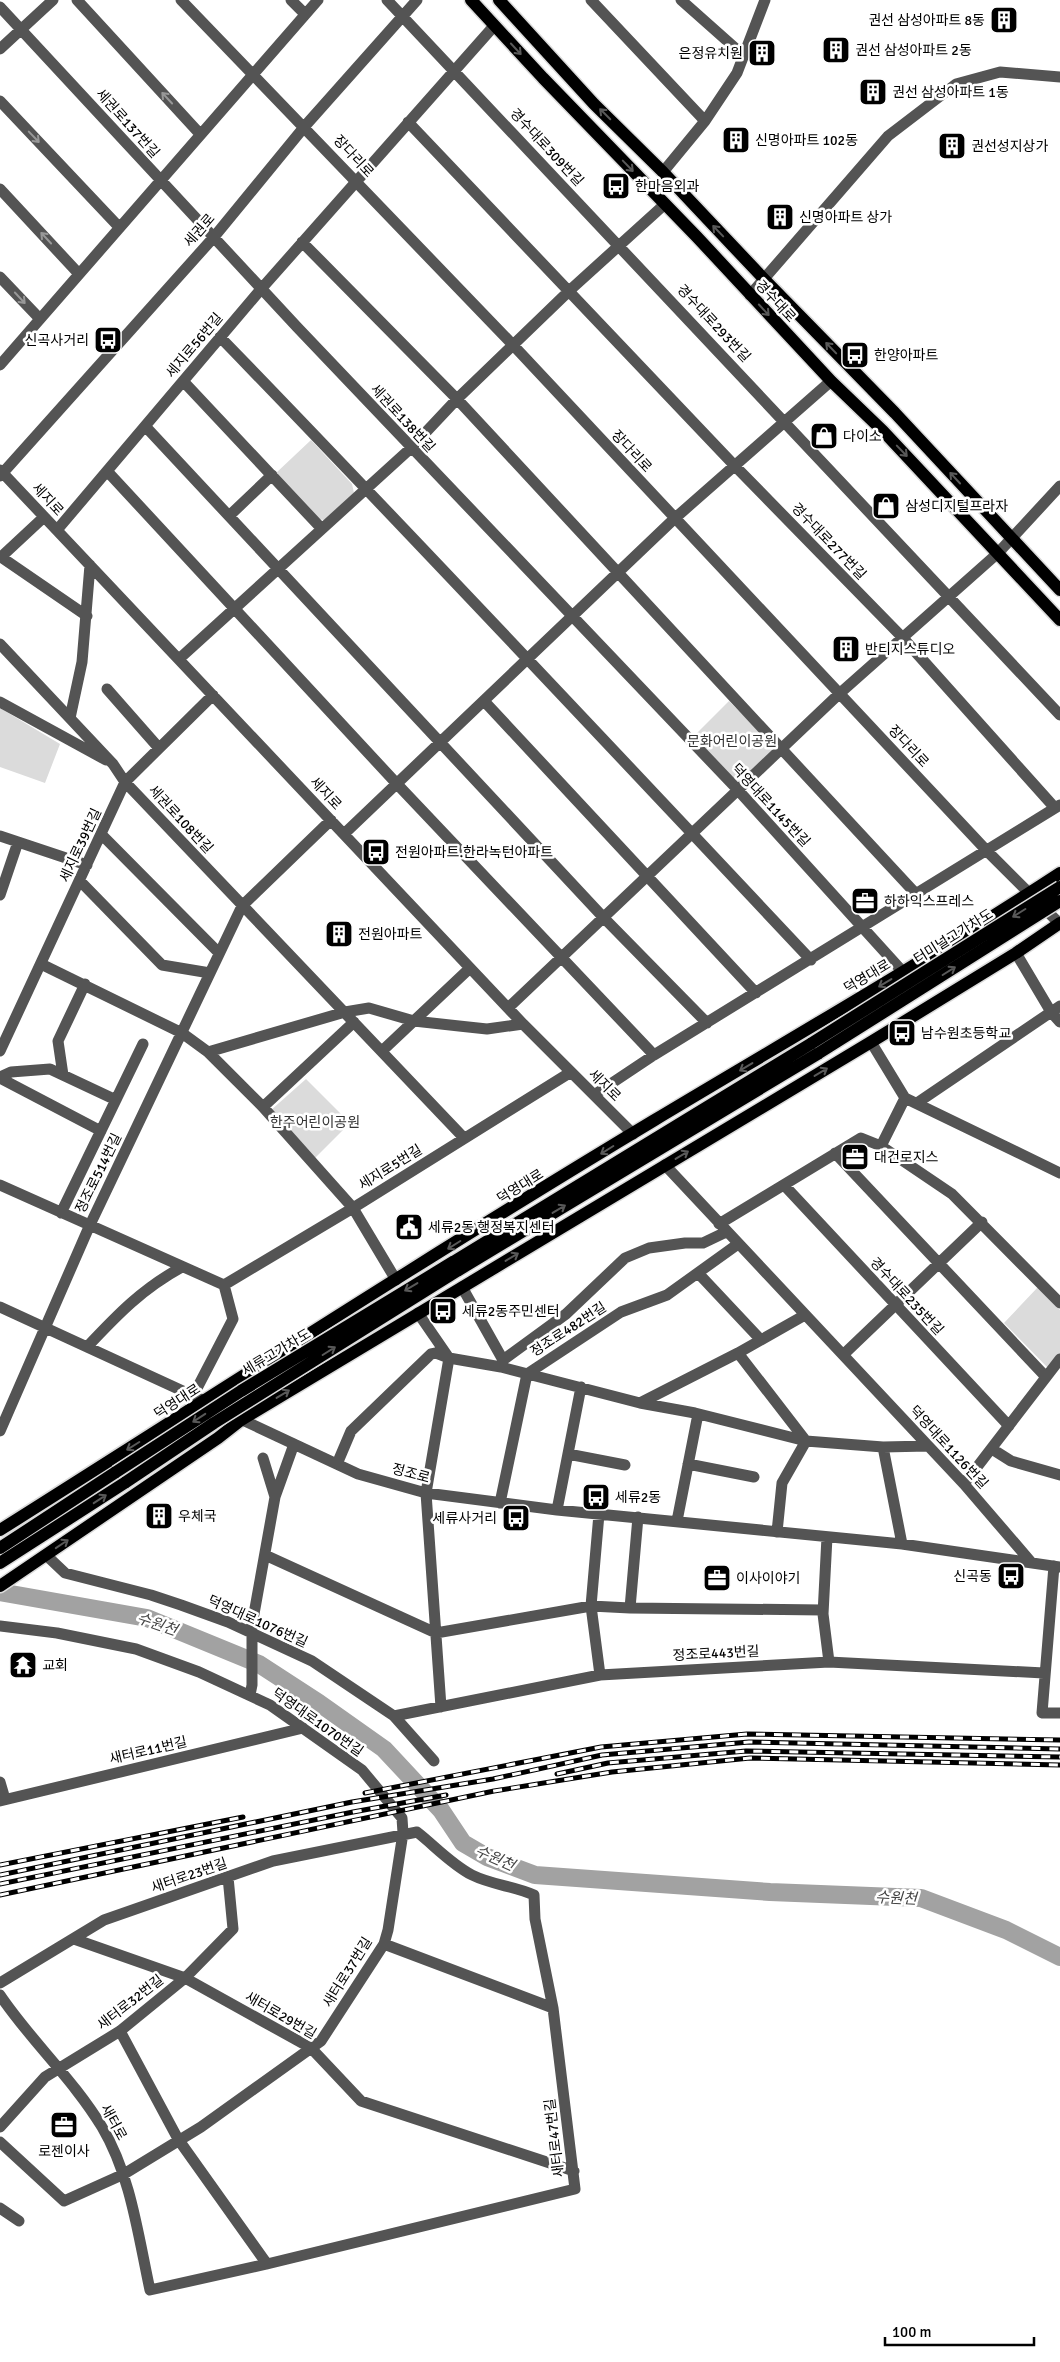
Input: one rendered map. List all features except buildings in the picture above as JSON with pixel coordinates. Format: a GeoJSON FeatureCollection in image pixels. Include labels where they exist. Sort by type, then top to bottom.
{"type":"FeatureCollection","features":[{"type":"Feature","properties":{"kind":"main road","name":"경수대로"},"geometry":{"type":"LineString","coordinates":[[471,0],[665,204],[830,382],[882,431],[1060,620]]}},
{"type":"Feature","properties":{"kind":"main road","name":"경수대로"},"geometry":{"type":"LineString","coordinates":[[499,0],[594,104],[663,172],[895,413],[1060,590]]}},
{"type":"Feature","properties":{"kind":"main road","name":"덕영대로"},"geometry":{"type":"LineString","coordinates":[[0,1530],[199,1398],[903,972],[1060,873]]}},
{"type":"Feature","properties":{"kind":"main road","name":"터미널고가차도"},"geometry":{"type":"LineString","coordinates":[[815,1048],[1060,887]]}},
{"type":"Feature","properties":{"kind":"main road","name":"터미널고가차도"},"geometry":{"type":"LineString","coordinates":[[815,1048],[1060,901]]}},
{"type":"Feature","properties":{"kind":"main road"},"geometry":{"type":"LineString","coordinates":[[0,1584],[18,1574],[218,1438],[241,1420],[871,1042],[1060,924]]}},
{"type":"Feature","properties":{"kind":"main road"},"geometry":{"type":"LineString","coordinates":[[455,1266],[815,1048]]}},
{"type":"Feature","properties":{"kind":"main road"},"geometry":{"type":"LineString","coordinates":[[679,1107],[737,1094]]}},
{"type":"Feature","properties":{"kind":"main road"},"geometry":{"type":"LineString","coordinates":[[701,1144],[737,1094]]}},
{"type":"Feature","properties":{"kind":"main road","name":"세류고가차도"},"geometry":{"type":"LineString","coordinates":[[0,1548],[241,1391],[455,1266]]}},
{"type":"Feature","properties":{"kind":"main road","name":"세류고가차도"},"geometry":{"type":"LineString","coordinates":[[0,1563],[455,1266]]}},
{"type":"Feature","properties":{"kind":"street"},"geometry":{"type":"LineString","coordinates":[[0,49],[53,0]]}},
{"type":"Feature","properties":{"kind":"street"},"geometry":{"type":"LineString","coordinates":[[77,0],[200,134]]}},
{"type":"Feature","properties":{"kind":"street","name":"장다리로"},"geometry":{"type":"LineString","coordinates":[[182,0],[305,126],[513,345],[987,851],[1060,924]]}},
{"type":"Feature","properties":{"kind":"street"},"geometry":{"type":"LineString","coordinates":[[291,0],[305,14]]}},
{"type":"Feature","properties":{"kind":"street"},"geometry":{"type":"LineString","coordinates":[[0,364],[252,73],[318,0]]}},
{"type":"Feature","properties":{"kind":"street","name":"경수대로309번길"},"geometry":{"type":"LineString","coordinates":[[387,0],[619,245]]}},
{"type":"Feature","properties":{"kind":"street","name":"세권로"},"geometry":{"type":"LineString","coordinates":[[1,473],[214,237],[305,126],[417,0]]}},
{"type":"Feature","properties":{"kind":"street"},"geometry":{"type":"LineString","coordinates":[[591,0],[705,121]]}},
{"type":"Feature","properties":{"kind":"street"},"geometry":{"type":"LineString","coordinates":[[681,0],[743,55]]}},
{"type":"Feature","properties":{"kind":"street"},"geometry":{"type":"LineString","coordinates":[[663,172],[705,121],[737,73],[765,0]]}},
{"type":"Feature","properties":{"kind":"street","name":"세권로137번길"},"geometry":{"type":"LineString","coordinates":[[0,7],[214,237]]}},
{"type":"Feature","properties":{"kind":"street","name":"세지로56번길"},"geometry":{"type":"LineString","coordinates":[[57,530],[262,288],[494,26]]}},
{"type":"Feature","properties":{"kind":"street"},"geometry":{"type":"LineString","coordinates":[[750,295],[888,136],[956,84],[1000,72],[1060,77]]}},
{"type":"Feature","properties":{"kind":"street"},"geometry":{"type":"LineString","coordinates":[[0,101],[119,227]]}},
{"type":"Feature","properties":{"kind":"street"},"geometry":{"type":"LineString","coordinates":[[408,122],[734,465]]}},
{"type":"Feature","properties":{"kind":"street"},"geometry":{"type":"LineString","coordinates":[[0,189],[79,274]]}},
{"type":"Feature","properties":{"kind":"street"},"geometry":{"type":"LineString","coordinates":[[179,659],[411,448],[457,399],[513,345],[665,204]]}},
{"type":"Feature","properties":{"kind":"street","name":"세권로138번길"},"geometry":{"type":"LineString","coordinates":[[214,237],[572,617]]}},
{"type":"Feature","properties":{"kind":"street"},"geometry":{"type":"LineString","coordinates":[[302,242],[457,399],[617,574],[917,895]]}},
{"type":"Feature","properties":{"kind":"street","name":"경수대로293번길"},"geometry":{"type":"LineString","coordinates":[[619,245],[786,422]]}},
{"type":"Feature","properties":{"kind":"street"},"geometry":{"type":"LineString","coordinates":[[0,277],[40,319]]}},
{"type":"Feature","properties":{"kind":"street"},"geometry":{"type":"LineString","coordinates":[[220,337],[367,488],[811,960]]}},
{"type":"Feature","properties":{"kind":"street"},"geometry":{"type":"LineString","coordinates":[[183,380],[322,529]]}},
{"type":"Feature","properties":{"kind":"street"},"geometry":{"type":"LineString","coordinates":[[344,834],[674,519],[830,382]]}},
{"type":"Feature","properties":{"kind":"street"},"geometry":{"type":"LineString","coordinates":[[786,422],[1060,715]]}},
{"type":"Feature","properties":{"kind":"street"},"geometry":{"type":"LineString","coordinates":[[145,426],[603,916],[707,1023]]}},
{"type":"Feature","properties":{"kind":"street","name":"경수대로277번길"},"geometry":{"type":"LineString","coordinates":[[734,465],[903,638],[1058,807]]}},
{"type":"Feature","properties":{"kind":"street"},"geometry":{"type":"LineString","coordinates":[[107,471],[236,608],[397,784],[654,1055]]}},
{"type":"Feature","properties":{"kind":"street","name":"세지로"},"geometry":{"type":"LineString","coordinates":[[1,473],[523,1024],[633,1134]]}},
{"type":"Feature","properties":{"kind":"street"},"geometry":{"type":"LineString","coordinates":[[229,516],[272,475]]}},
{"type":"Feature","properties":{"kind":"street"},"geometry":{"type":"LineString","coordinates":[[508,1008],[839,694],[1012,540],[1060,486]]}},
{"type":"Feature","properties":{"kind":"street"},"geometry":{"type":"LineString","coordinates":[[44,517],[1,557],[87,616]]}},
{"type":"Feature","properties":{"kind":"street"},"geometry":{"type":"LineString","coordinates":[[70,718],[82,662],[90,565]]}},
{"type":"Feature","properties":{"kind":"street","name":"덕영대로1145번길"},"geometry":{"type":"LineString","coordinates":[[572,617],[737,789],[903,972]]}},
{"type":"Feature","properties":{"kind":"street","name":"세권로108번길"},"geometry":{"type":"LineString","coordinates":[[0,644],[113,764],[125,782],[464,1138]]}},
{"type":"Feature","properties":{"kind":"street"},"geometry":{"type":"LineString","coordinates":[[107,689],[158,747]]}},
{"type":"Feature","properties":{"kind":"street","name":"세지로39번길"},"geometry":{"type":"LineString","coordinates":[[0,1051],[125,782],[158,747],[213,695]]}},
{"type":"Feature","properties":{"kind":"street"},"geometry":{"type":"LineString","coordinates":[[484,701],[756,993]]}},
{"type":"Feature","properties":{"kind":"street"},"geometry":{"type":"LineString","coordinates":[[0,702],[113,764]]}},
{"type":"Feature","properties":{"kind":"street"},"geometry":{"type":"LineString","coordinates":[[594,1095],[654,1055],[1058,807]]}},
{"type":"Feature","properties":{"kind":"street","name":"정조로514번길"},"geometry":{"type":"LineString","coordinates":[[0,1431],[89,1226],[242,906],[331,820]]}},
{"type":"Feature","properties":{"kind":"street"},"geometry":{"type":"LineString","coordinates":[[101,834],[219,953]]}},
{"type":"Feature","properties":{"kind":"street"},"geometry":{"type":"LineString","coordinates":[[0,836],[87,865]]}},
{"type":"Feature","properties":{"kind":"street"},"geometry":{"type":"LineString","coordinates":[[0,895],[18,842]]}},
{"type":"Feature","properties":{"kind":"street"},"geometry":{"type":"LineString","coordinates":[[80,881],[162,965],[210,973]]}},
{"type":"Feature","properties":{"kind":"street"},"geometry":{"type":"LineString","coordinates":[[1016,953],[1056,1009],[1060,1022]]}},
{"type":"Feature","properties":{"kind":"street"},"geometry":{"type":"LineString","coordinates":[[41,964],[182,1033],[208,1052],[263,1107],[353,1208],[396,1280]]}},
{"type":"Feature","properties":{"kind":"street"},"geometry":{"type":"LineString","coordinates":[[382,1051],[470,968]]}},
{"type":"Feature","properties":{"kind":"street"},"geometry":{"type":"LineString","coordinates":[[63,1075],[58,1041],[85,984]]}},
{"type":"Feature","properties":{"kind":"street"},"geometry":{"type":"LineString","coordinates":[[208,1052],[345,1012],[369,1008],[414,1021],[487,1029],[523,1024]]}},
{"type":"Feature","properties":{"kind":"street"},"geometry":{"type":"LineString","coordinates":[[917,1103],[1056,1009]]}},
{"type":"Feature","properties":{"kind":"street"},"geometry":{"type":"LineString","coordinates":[[263,1107],[354,1022]]}},
{"type":"Feature","properties":{"kind":"street"},"geometry":{"type":"LineString","coordinates":[[871,1042],[905,1098],[1060,1173]]}},
{"type":"Feature","properties":{"kind":"street"},"geometry":{"type":"LineString","coordinates":[[61,1213],[144,1044]]}},
{"type":"Feature","properties":{"kind":"street"},"geometry":{"type":"LineString","coordinates":[[0,1078],[11,1072],[50,1069],[116,1100]]}},
{"type":"Feature","properties":{"kind":"street","name":"세지로5번길"},"geometry":{"type":"LineString","coordinates":[[224,1284],[353,1208],[571,1072]]}},
{"type":"Feature","properties":{"kind":"street"},"geometry":{"type":"LineString","coordinates":[[0,1078],[101,1131]]}},
{"type":"Feature","properties":{"kind":"street"},"geometry":{"type":"LineString","coordinates":[[881,1146],[905,1098]]}},
{"type":"Feature","properties":{"kind":"street"},"geometry":{"type":"LineString","coordinates":[[502,1363],[566,1314],[625,1258],[648,1248],[685,1243],[703,1244],[784,1185],[861,1138],[881,1146],[952,1194],[982,1222],[1060,1303]]}},
{"type":"Feature","properties":{"kind":"street"},"geometry":{"type":"LineString","coordinates":[[835,1153],[1046,1377]]}},
{"type":"Feature","properties":{"kind":"street","name":"덕영대로1126번길"},"geometry":{"type":"LineString","coordinates":[[666,1165],[964,1484],[1030,1562]]}},
{"type":"Feature","properties":{"kind":"street"},"geometry":{"type":"LineString","coordinates":[[0,1185],[89,1226],[224,1284],[233,1319],[223,1338],[199,1398]]}},
{"type":"Feature","properties":{"kind":"street","name":"경수대로235번길"},"geometry":{"type":"LineString","coordinates":[[784,1185],[1009,1426]]}},
{"type":"Feature","properties":{"kind":"street"},"geometry":{"type":"LineString","coordinates":[[843,1355],[982,1222]]}},
{"type":"Feature","properties":{"kind":"street","name":"정조로482번길"},"geometry":{"type":"LineString","coordinates":[[500,1502],[527,1374],[621,1312],[667,1295],[738,1244]]}},
{"type":"Feature","properties":{"kind":"street"},"geometry":{"type":"LineString","coordinates":[[87,1347],[130,1301],[165,1276],[182,1267]]}},
{"type":"Feature","properties":{"kind":"street"},"geometry":{"type":"LineString","coordinates":[[698,1273],[761,1340]]}},
{"type":"Feature","properties":{"kind":"street"},"geometry":{"type":"LineString","coordinates":[[462,1287],[502,1363]]}},
{"type":"Feature","properties":{"kind":"street","name":"정조로"},"geometry":{"type":"LineString","coordinates":[[0,1306],[358,1474],[426,1493],[557,1510],[902,1544],[1030,1562],[1058,1569]]}},
{"type":"Feature","properties":{"kind":"street"},"geometry":{"type":"LineString","coordinates":[[418,1313],[450,1358],[426,1493],[441,1707]]}},
{"type":"Feature","properties":{"kind":"street"},"geometry":{"type":"LineString","coordinates":[[640,1403],[738,1353],[805,1315]]}},
{"type":"Feature","properties":{"kind":"street"},"geometry":{"type":"LineString","coordinates":[[337,1464],[351,1431],[431,1354],[436,1353],[450,1358],[502,1363],[527,1374],[640,1403],[698,1414],[806,1442],[883,1447],[928,1446]]}},
{"type":"Feature","properties":{"kind":"street"},"geometry":{"type":"LineString","coordinates":[[738,1353],[806,1442]]}},
{"type":"Feature","properties":{"kind":"street"},"geometry":{"type":"LineString","coordinates":[[964,1484],[1060,1359]]}},
{"type":"Feature","properties":{"kind":"street"},"geometry":{"type":"LineString","coordinates":[[557,1510],[582,1387]]}},
{"type":"Feature","properties":{"kind":"street"},"geometry":{"type":"LineString","coordinates":[[677,1521],[698,1414]]}},
{"type":"Feature","properties":{"kind":"street"},"geometry":{"type":"LineString","coordinates":[[777,1532],[782,1483],[806,1442]]}},
{"type":"Feature","properties":{"kind":"street"},"geometry":{"type":"LineString","coordinates":[[251,1690],[252,1625],[275,1496],[294,1444]]}},
{"type":"Feature","properties":{"kind":"street"},"geometry":{"type":"LineString","coordinates":[[883,1447],[902,1544]]}},
{"type":"Feature","properties":{"kind":"street"},"geometry":{"type":"LineString","coordinates":[[992,1449],[1011,1461],[1060,1475]]}},
{"type":"Feature","properties":{"kind":"street"},"geometry":{"type":"LineString","coordinates":[[568,1454],[625,1465]]}},
{"type":"Feature","properties":{"kind":"street"},"geometry":{"type":"LineString","coordinates":[[263,1458],[275,1496]]}},
{"type":"Feature","properties":{"kind":"street"},"geometry":{"type":"LineString","coordinates":[[688,1464],[754,1477]]}},
{"type":"Feature","properties":{"kind":"street"},"geometry":{"type":"LineString","coordinates":[[599,1514],[591,1606],[600,1675]]}},
{"type":"Feature","properties":{"kind":"street"},"geometry":{"type":"LineString","coordinates":[[630,1608],[638,1517]]}},
{"type":"Feature","properties":{"kind":"street"},"geometry":{"type":"LineString","coordinates":[[828,1537],[823,1612],[829,1662]]}},
{"type":"Feature","properties":{"kind":"street","name":"덕영대로1076번길"},"geometry":{"type":"LineString","coordinates":[[46,1555],[65,1573],[152,1595],[228,1622],[253,1638],[312,1661],[394,1716],[434,1761]]}},
{"type":"Feature","properties":{"kind":"street"},"geometry":{"type":"LineString","coordinates":[[265,1555],[436,1633],[591,1606],[823,1612]]}},
{"type":"Feature","properties":{"kind":"street"},"geometry":{"type":"LineString","coordinates":[[1058,1569],[1044,1673],[1042,1713],[1060,1714]]}},
{"type":"Feature","properties":{"kind":"street","name":"덕영대로1070번길"},"geometry":{"type":"LineString","coordinates":[[0,1626],[57,1633],[136,1649],[251,1690],[362,1770],[402,1818],[403,1833]]}},
{"type":"Feature","properties":{"kind":"street","name":"정조로443번길"},"geometry":{"type":"LineString","coordinates":[[394,1716],[600,1675],[829,1662],[1044,1673]]}},
{"type":"Feature","properties":{"kind":"street","name":"새터로11번길"},"geometry":{"type":"LineString","coordinates":[[3,1800],[303,1728]]}},
{"type":"Feature","properties":{"kind":"street"},"geometry":{"type":"LineString","coordinates":[[0,1782],[3,1800]]}},
{"type":"Feature","properties":{"kind":"street","name":"새터로47번길"},"geometry":{"type":"LineString","coordinates":[[150,2290],[267,2264],[576,2189],[553,2008],[535,1919],[534,1895],[518,1887],[474,1876],[455,1865],[417,1832],[403,1833]]}},
{"type":"Feature","properties":{"kind":"street","name":"새터로23번길"},"geometry":{"type":"LineString","coordinates":[[0,1983],[104,1920],[273,1861],[403,1833]]}},
{"type":"Feature","properties":{"kind":"street","name":"새터로37번길"},"geometry":{"type":"LineString","coordinates":[[0,2142],[64,2201],[124,2174],[178,2139],[201,2127],[312,2048],[321,2041],[384,1944],[388,1930],[403,1833]]}},
{"type":"Feature","properties":{"kind":"street","name":"새터로32번길"},"geometry":{"type":"LineString","coordinates":[[0,2127],[45,2077],[120,2031],[185,1978],[233,1929],[228,1877]]}},
{"type":"Feature","properties":{"kind":"street","name":"새터로29번길"},"geometry":{"type":"LineString","coordinates":[[74,1939],[185,1978],[312,2048],[361,2101],[574,2171]]}},
{"type":"Feature","properties":{"kind":"street"},"geometry":{"type":"LineString","coordinates":[[384,1944],[553,2008]]}},
{"type":"Feature","properties":{"kind":"street","name":"새터로"},"geometry":{"type":"LineString","coordinates":[[0,1995],[82,2097],[103,2129],[124,2174],[150,2290]]}},
{"type":"Feature","properties":{"kind":"street"},"geometry":{"type":"LineString","coordinates":[[120,2031],[178,2139],[267,2264]]}},
{"type":"Feature","properties":{"kind":"street"},"geometry":{"type":"LineString","coordinates":[[0,2208],[19,2221]]}},
{"type":"Feature","properties":{"kind":"green space"},"geometry":{"type":"Polygon","coordinates":[[[311,440],[352,484],[354,493],[324,520],[318,519],[276,473],[311,440]]]}},
{"type":"Feature","properties":{"kind":"green space","name":"문화어린이공원"},"geometry":{"type":"Polygon","coordinates":[[[729,701],[772,745],[772,752],[743,780],[736,781],[693,737],[729,701]]]}},
{"type":"Feature","properties":{"kind":"green space"},"geometry":{"type":"Polygon","coordinates":[[[0,708],[60,744],[45,783],[0,767],[0,708]]]}},
{"type":"Feature","properties":{"kind":"green space","name":"한주어린이공원"},"geometry":{"type":"Polygon","coordinates":[[[306,1079],[350,1123],[314,1159],[270,1111],[306,1079]]]}},
{"type":"Feature","properties":{"kind":"green space"},"geometry":{"type":"Polygon","coordinates":[[[1038,1287],[1060,1310],[1060,1353],[1049,1369],[1004,1323],[1038,1287]]]}},
{"type":"Feature","properties":{"kind":"waterway","name":"수원천"},"geometry":{"type":"LineString","coordinates":[[0,1592],[147,1618],[259,1664],[384,1749],[441,1810],[463,1843],[487,1857],[535,1875],[770,1892],[921,1898],[1006,1930],[1060,1957]]}},
{"type":"Feature","properties":{"kind":"railway"},"geometry":{"type":"LineString","coordinates":[[365,1793],[601,1747],[747,1734],[1060,1740]]}},
{"type":"Feature","properties":{"kind":"railway"},"geometry":{"type":"LineString","coordinates":[[0,1875],[352,1802],[493,1779],[602,1755],[749,1742],[1060,1749]]}},
{"type":"Feature","properties":{"kind":"railway"},"geometry":{"type":"LineString","coordinates":[[557,1774],[608,1763],[746,1751],[1060,1757]]}},
{"type":"Feature","properties":{"kind":"railway"},"geometry":{"type":"LineString","coordinates":[[0,1895],[494,1791],[612,1772],[750,1758],[1060,1765]]}},
{"type":"Feature","properties":{"kind":"railway"},"geometry":{"type":"LineString","coordinates":[[0,1884],[353,1812],[446,1795]]}},
{"type":"Feature","properties":{"kind":"railway"},"geometry":{"type":"LineString","coordinates":[[0,1865],[243,1817]]}},
{"type":"Feature","properties":{"kind":"place","name":"권선 삼성아파트 8동"},"geometry":{"type":"Point","coordinates":[1004,20]}},
{"type":"Feature","properties":{"kind":"place","name":"권선 삼성아파트 2동"},"geometry":{"type":"Point","coordinates":[836,50]}},
{"type":"Feature","properties":{"kind":"place","name":"은정유치원"},"geometry":{"type":"Point","coordinates":[762,53]}},
{"type":"Feature","properties":{"kind":"place","name":"권선 삼성아파트 1동"},"geometry":{"type":"Point","coordinates":[873,92]}},
{"type":"Feature","properties":{"kind":"place","name":"신명아파트 102동"},"geometry":{"type":"Point","coordinates":[736,140]}},
{"type":"Feature","properties":{"kind":"place","name":"권선성지상가"},"geometry":{"type":"Point","coordinates":[952,146]}},
{"type":"Feature","properties":{"kind":"place","name":"한마음외과"},"geometry":{"type":"Point","coordinates":[616,186]}},
{"type":"Feature","properties":{"kind":"place","name":"신명아파트 상가"},"geometry":{"type":"Point","coordinates":[780,217]}},
{"type":"Feature","properties":{"kind":"place","name":"신곡사거리"},"geometry":{"type":"Point","coordinates":[108,340]}},
{"type":"Feature","properties":{"kind":"place","name":"한양아파트"},"geometry":{"type":"Point","coordinates":[855,355]}},
{"type":"Feature","properties":{"kind":"place","name":"다이소"},"geometry":{"type":"Point","coordinates":[824,436]}},
{"type":"Feature","properties":{"kind":"place","name":"삼성디지털프라자"},"geometry":{"type":"Point","coordinates":[886,506]}},
{"type":"Feature","properties":{"kind":"place","name":"반티지스튜디오"},"geometry":{"type":"Point","coordinates":[846,649]}},
{"type":"Feature","properties":{"kind":"place","name":"전원아파트.한라녹턴아파트"},"geometry":{"type":"Point","coordinates":[376,852]}},
{"type":"Feature","properties":{"kind":"place","name":"하하익스프레스"},"geometry":{"type":"Point","coordinates":[865,901]}},
{"type":"Feature","properties":{"kind":"place","name":"전원아파트"},"geometry":{"type":"Point","coordinates":[339,934]}},
{"type":"Feature","properties":{"kind":"place","name":"남수원초등학교"},"geometry":{"type":"Point","coordinates":[902,1033]}},
{"type":"Feature","properties":{"kind":"place","name":"대건로지스"},"geometry":{"type":"Point","coordinates":[855,1157]}},
{"type":"Feature","properties":{"kind":"place","name":"세류2동 행정복지센터"},"geometry":{"type":"Point","coordinates":[409,1227]}},
{"type":"Feature","properties":{"kind":"place","name":"세류2동주민센터"},"geometry":{"type":"Point","coordinates":[443,1311]}},
{"type":"Feature","properties":{"kind":"place","name":"세류2동"},"geometry":{"type":"Point","coordinates":[596,1497]}},
{"type":"Feature","properties":{"kind":"place","name":"우체국"},"geometry":{"type":"Point","coordinates":[159,1516]}},
{"type":"Feature","properties":{"kind":"place","name":"세류사거리"},"geometry":{"type":"Point","coordinates":[516,1518]}},
{"type":"Feature","properties":{"kind":"place","name":"신곡동"},"geometry":{"type":"Point","coordinates":[1011,1576]}},
{"type":"Feature","properties":{"kind":"place","name":"이사이야기"},"geometry":{"type":"Point","coordinates":[717,1578]}},
{"type":"Feature","properties":{"kind":"place","name":"교회"},"geometry":{"type":"Point","coordinates":[23,1665]}},
{"type":"Feature","properties":{"kind":"place","name":"로젠이사"},"geometry":{"type":"Point","coordinates":[64,2125]}}]}
